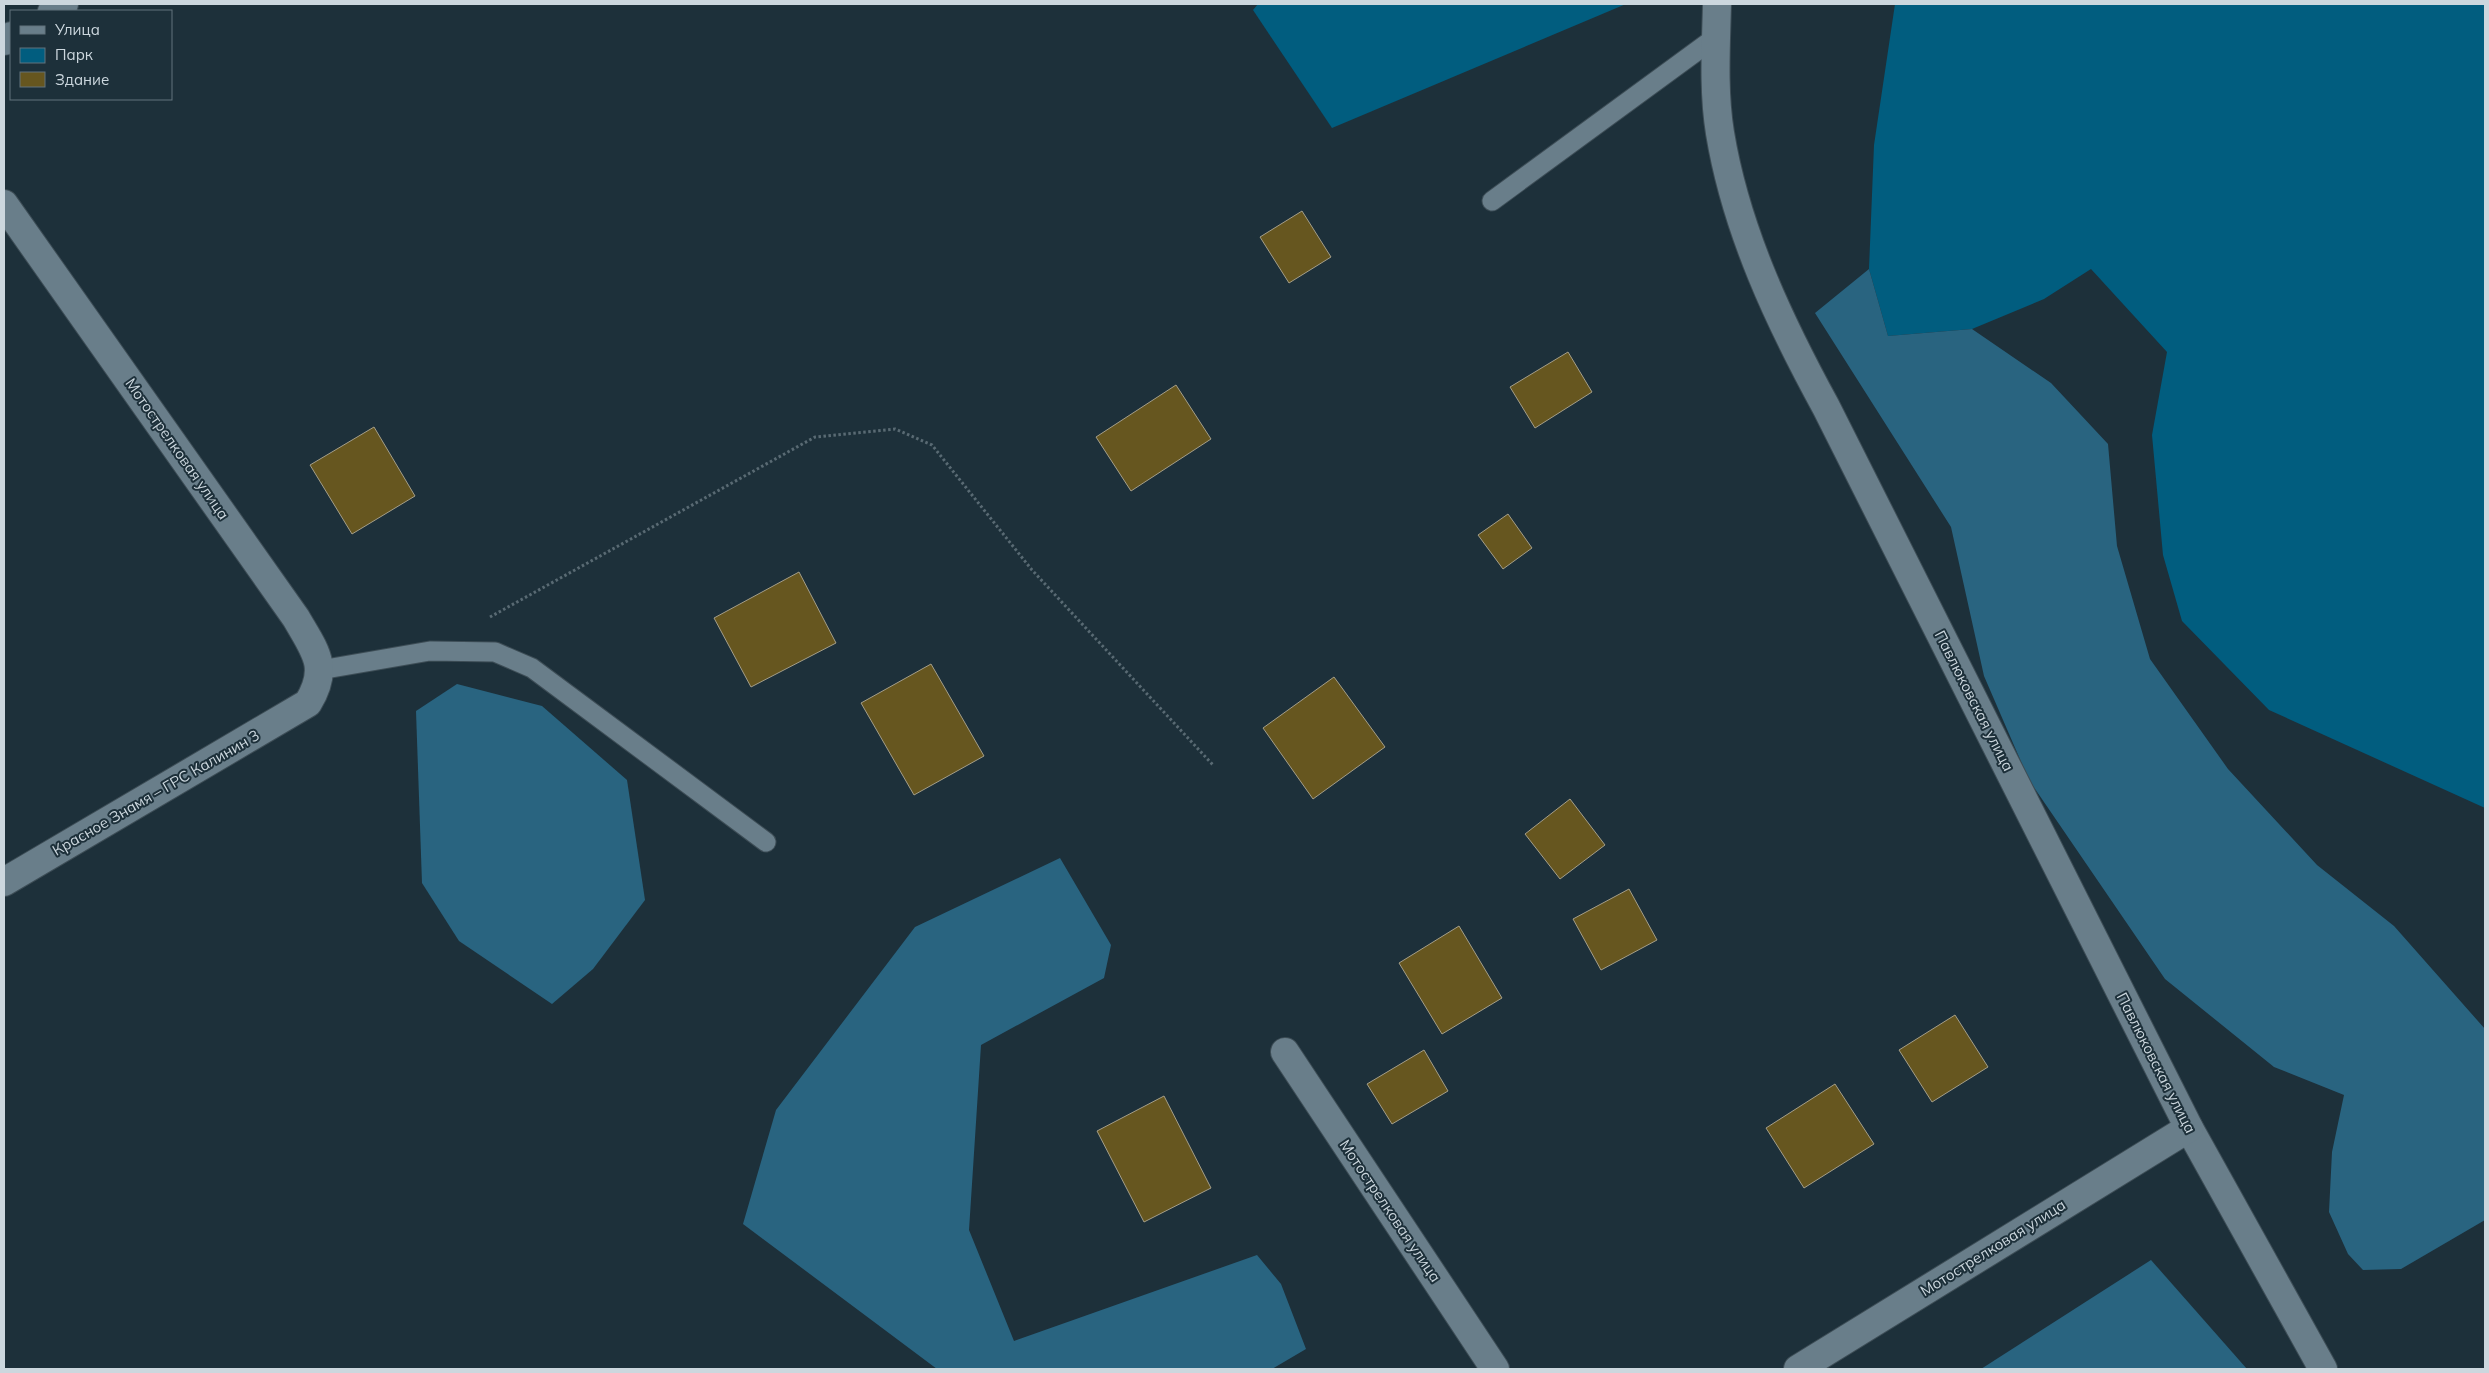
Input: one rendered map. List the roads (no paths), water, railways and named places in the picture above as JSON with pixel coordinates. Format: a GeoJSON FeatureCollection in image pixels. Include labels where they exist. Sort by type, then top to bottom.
{"type":"FeatureCollection","features":[{"type":"Feature","properties":{"kind":"street","name":"Павлюковская улица"},"geometry":{"type":"LineString","coordinates":[[1717,4],[1716,72],[1720,132],[1739,211],[1763,278],[1791,343],[1835,425],[2189,1128],[2324,1369]]}},
{"type":"Feature","properties":{"kind":"street","name":"Мотострелковая улица"},"geometry":{"type":"LineString","coordinates":[[4,204],[296,618],[314,648],[320,670]]}},
{"type":"Feature","properties":{"kind":"street","name":"Красное Знамя – ГРС Калинин 3"},"geometry":{"type":"LineString","coordinates":[[4,882],[308,703],[317,688],[320,670]]}},
{"type":"Feature","properties":{"kind":"street","name":"Мотострелковая улица"},"geometry":{"type":"LineString","coordinates":[[1285,1052],[1495,1369]]}},
{"type":"Feature","properties":{"kind":"street","name":"Мотострелковая улица"},"geometry":{"type":"LineString","coordinates":[[1798,1369],[2189,1128]]}},
{"type":"Feature","properties":{"kind":"lane"},"geometry":{"type":"LineString","coordinates":[[1492,201],[1716,37]]}},
{"type":"Feature","properties":{"kind":"lane"},"geometry":{"type":"LineString","coordinates":[[320,670],[430,650],[495,652],[532,668],[766,842]]}}]}
